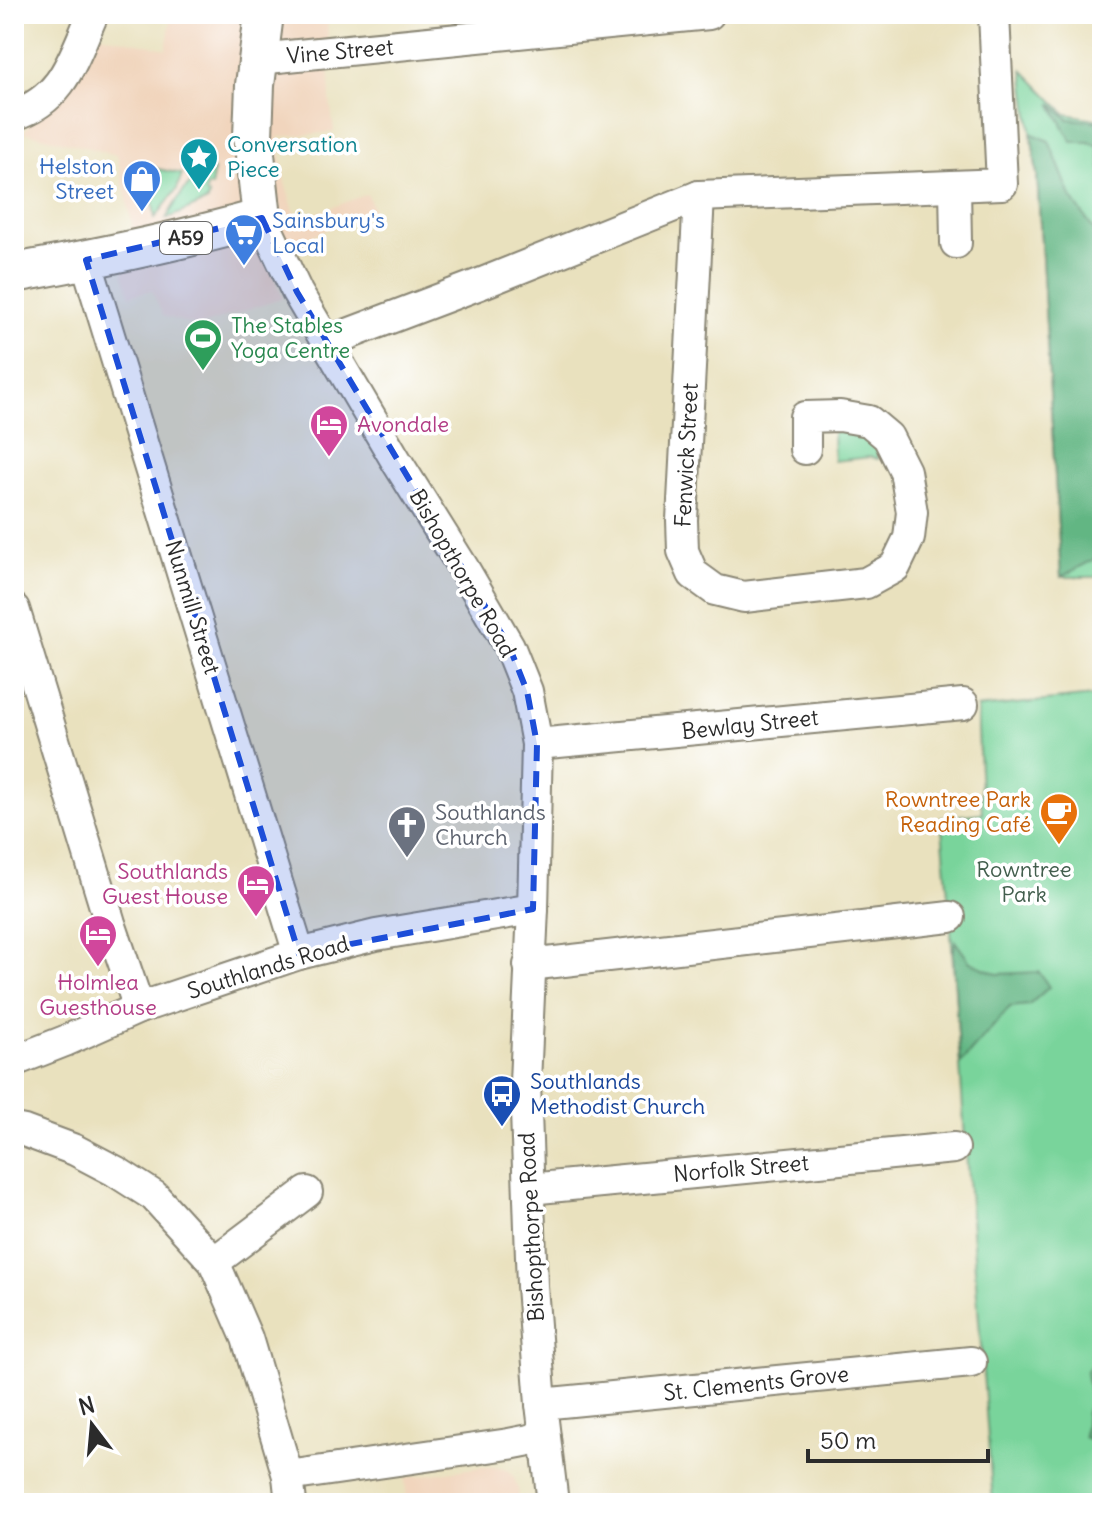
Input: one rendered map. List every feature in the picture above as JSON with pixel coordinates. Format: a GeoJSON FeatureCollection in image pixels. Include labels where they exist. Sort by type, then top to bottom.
{"type":"FeatureCollection","features":[{"type":"Feature","properties":{"kind":"main road","name":"Bishopthorpe Road"},"geometry":{"type":"LineString","coordinates":[[262,218],[253,136],[264,14]]}},
{"type":"Feature","properties":{"kind":"main road","name":"A59"},"geometry":{"type":"LineString","coordinates":[[14,273],[86,260],[262,218]]}},
{"type":"Feature","properties":{"kind":"street"},"geometry":{"type":"LineString","coordinates":[[14,115],[48,98],[61,82],[93,14]]}},
{"type":"Feature","properties":{"kind":"street","name":"Vine Street"},"geometry":{"type":"LineString","coordinates":[[258,59],[705,14]]}},
{"type":"Feature","properties":{"kind":"street"},"geometry":{"type":"LineString","coordinates":[[327,342],[699,196],[1002,184],[994,14]]}},
{"type":"Feature","properties":{"kind":"street"},"geometry":{"type":"LineString","coordinates":[[955,186],[956,243]]}},
{"type":"Feature","properties":{"kind":"street","name":"Fenwick Street"},"geometry":{"type":"LineString","coordinates":[[699,196],[682,520],[683,551],[693,574],[715,590],[744,597],[866,583],[895,567],[909,538],[912,512],[905,471],[888,437],[869,421],[840,416],[805,417],[805,449]]}},
{"type":"Feature","properties":{"kind":"street","name":"Bishopthorpe Road"},"geometry":{"type":"LineString","coordinates":[[262,218],[290,277],[327,342],[509,646],[527,691],[537,744],[525,1082],[532,1286],[541,1404],[553,1503]]}},
{"type":"Feature","properties":{"kind":"street","name":"Nunmill Street"},"geometry":{"type":"LineString","coordinates":[[86,260],[299,954]]}},
{"type":"Feature","properties":{"kind":"street"},"geometry":{"type":"LineString","coordinates":[[14,609],[139,1008]]}},
{"type":"Feature","properties":{"kind":"street","name":"Bewlay Street"},"geometry":{"type":"LineString","coordinates":[[537,744],[963,704]]}},
{"type":"Feature","properties":{"kind":"street","name":"Southlands Road"},"geometry":{"type":"LineString","coordinates":[[14,1061],[139,1008],[299,954],[376,935],[533,909]]}},
{"type":"Feature","properties":{"kind":"street"},"geometry":{"type":"LineString","coordinates":[[529,965],[950,917]]}},
{"type":"Feature","properties":{"kind":"street"},"geometry":{"type":"LineString","coordinates":[[14,1129],[75,1150],[154,1196],[214,1262],[247,1338],[290,1489],[545,1437]]}},
{"type":"Feature","properties":{"kind":"street","name":"Norfolk Street"},"geometry":{"type":"LineString","coordinates":[[529,1189],[954,1148]]}},
{"type":"Feature","properties":{"kind":"street"},"geometry":{"type":"LineString","coordinates":[[214,1262],[307,1192]]}},
{"type":"Feature","properties":{"kind":"street","name":"St. Clements Grove"},"geometry":{"type":"LineString","coordinates":[[541,1404],[971,1362]]}},
{"type":"Feature","properties":{"kind":"highlighted area"},"geometry":{"type":"Polygon","coordinates":[[[262,218],[297,292],[509,646],[527,691],[537,744],[533,909],[299,954],[86,260],[262,218]]]}},
{"type":"Feature","properties":{"kind":"shaded area"},"geometry":{"type":"Polygon","coordinates":[[[172,14],[327,15],[334,132],[278,137],[285,183],[297,221],[367,194],[374,210],[264,256],[283,298],[199,326],[163,316],[152,290],[130,296],[123,275],[132,223],[117,155],[24,132],[95,34],[166,49],[172,14]]]}},
{"type":"Feature","properties":{"kind":"shaded area"},"geometry":{"type":"Polygon","coordinates":[[[482,1467],[507,1470],[518,1489],[519,1503],[407,1503],[405,1478],[482,1467]]]}},
{"type":"Feature","properties":{"kind":"green space"},"geometry":{"type":"Polygon","coordinates":[[[1023,70],[1066,114],[1102,120],[1102,660],[1100,577],[1061,577],[1037,174],[1023,70]]]}},
{"type":"Feature","properties":{"kind":"green space"},"geometry":{"type":"Polygon","coordinates":[[[1051,103],[1068,119],[1102,122],[1102,172],[1099,147],[1089,142],[1072,142],[1051,103]]]}},
{"type":"Feature","properties":{"kind":"green space"},"geometry":{"type":"Polygon","coordinates":[[[1031,133],[1049,141],[1071,197],[1102,242],[1102,549],[1093,560],[1061,577],[1037,174],[1031,133]]]}},
{"type":"Feature","properties":{"kind":"green space"},"geometry":{"type":"Polygon","coordinates":[[[153,168],[182,174],[177,189],[155,218],[151,187],[153,168]]]}},
{"type":"Feature","properties":{"kind":"green space"},"geometry":{"type":"Polygon","coordinates":[[[214,170],[211,187],[207,186],[208,201],[166,219],[189,184],[214,170]]]}},
{"type":"Feature","properties":{"kind":"green space"},"geometry":{"type":"Polygon","coordinates":[[[833,429],[862,430],[876,445],[878,459],[834,461],[833,429]]]}},
{"type":"Feature","properties":{"kind":"green space","name":"Rowntree Park"},"geometry":{"type":"Polygon","coordinates":[[[1102,695],[1102,1503],[993,1503],[941,818],[982,813],[977,708],[1102,695]]]}},
{"type":"Feature","properties":{"kind":"green space"},"geometry":{"type":"Polygon","coordinates":[[[955,941],[970,962],[997,974],[1039,972],[1049,987],[1029,1005],[1010,1007],[960,1064],[953,956],[955,941]]]}},
{"type":"Feature","properties":{"kind":"green space"},"geometry":{"type":"Polygon","coordinates":[[[1102,1352],[1102,1446],[1084,1437],[1086,1413],[1091,1400],[1086,1372],[1102,1352]]]}},
{"type":"Feature","properties":{"kind":"place","name":"Conversation Piece"},"geometry":{"type":"Point","coordinates":[199,191]}},
{"type":"Feature","properties":{"kind":"place","name":"Helston Street"},"geometry":{"type":"Point","coordinates":[142,213]}},
{"type":"Feature","properties":{"kind":"place","name":"Sainsbury's Local"},"geometry":{"type":"Point","coordinates":[244,267]}},
{"type":"Feature","properties":{"kind":"place","name":"The Stables Yoga Centre"},"geometry":{"type":"Point","coordinates":[203,372]}},
{"type":"Feature","properties":{"kind":"place","name":"Avondale"},"geometry":{"type":"Point","coordinates":[329,458]}},
{"type":"Feature","properties":{"kind":"place","name":"Rowntree Park Reading Café"},"geometry":{"type":"Point","coordinates":[1059,846]}},
{"type":"Feature","properties":{"kind":"place","name":"Southlands Church"},"geometry":{"type":"Point","coordinates":[407,859]}},
{"type":"Feature","properties":{"kind":"place","name":"Southlands Guest House"},"geometry":{"type":"Point","coordinates":[256,918]}},
{"type":"Feature","properties":{"kind":"place","name":"Holmlea Guesthouse"},"geometry":{"type":"Point","coordinates":[98,968]}},
{"type":"Feature","properties":{"kind":"place","name":"Southlands Methodist Church"},"geometry":{"type":"Point","coordinates":[502,1128]}}]}
